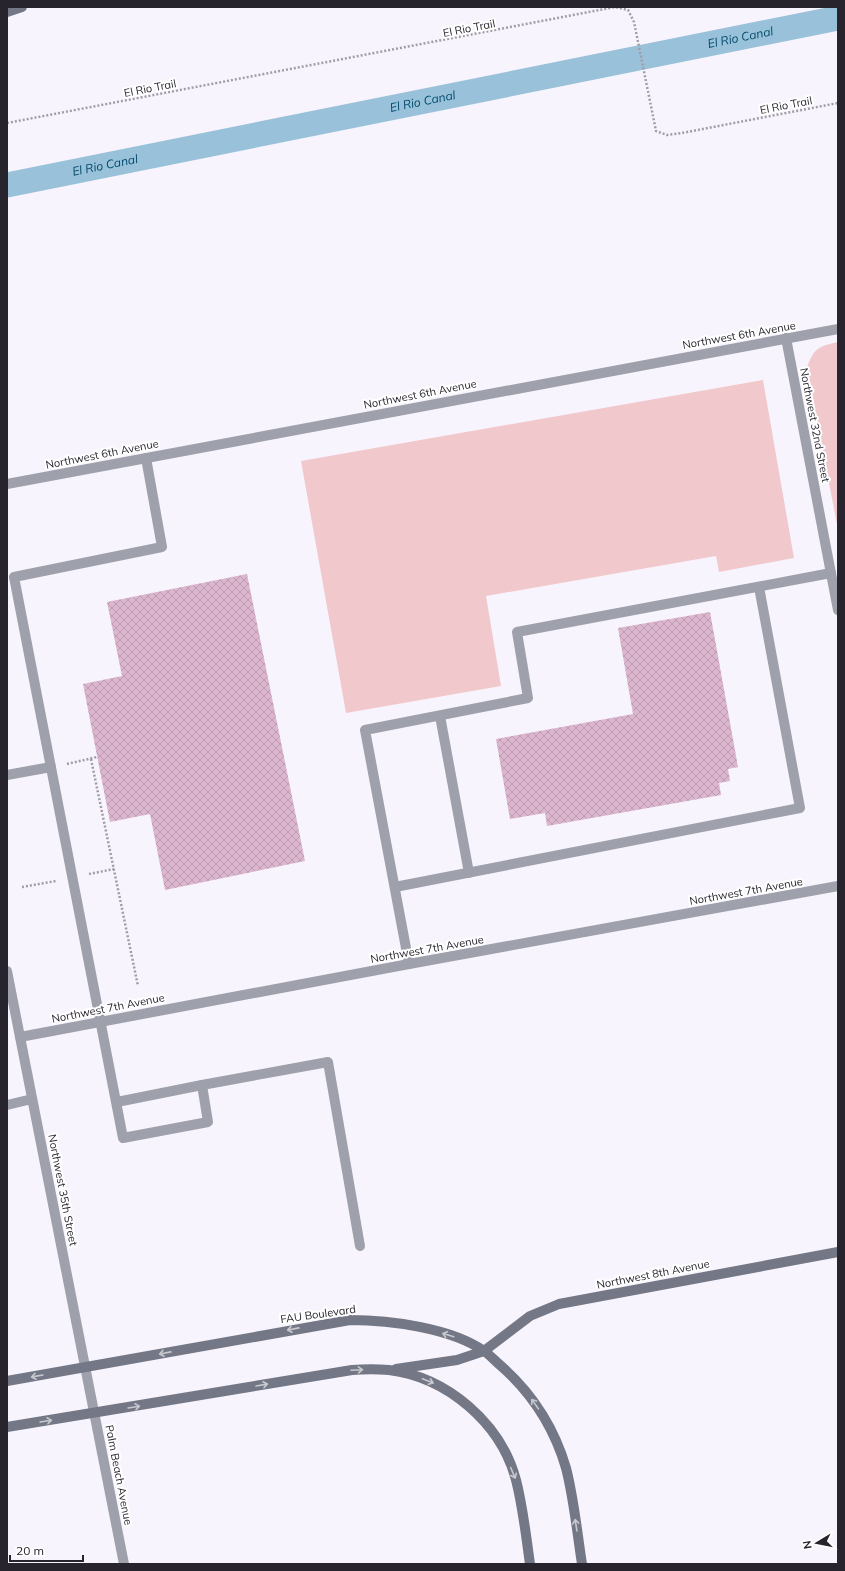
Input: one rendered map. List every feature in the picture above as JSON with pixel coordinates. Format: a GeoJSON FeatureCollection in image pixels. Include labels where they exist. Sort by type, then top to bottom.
{"type":"FeatureCollection","features":[{"type":"Feature","properties":{"kind":"street"},"geometry":{"type":"LineString","coordinates":[[7,12],[22,7]]}},
{"type":"Feature","properties":{"kind":"street","name":"Northwest 6th Avenue"},"geometry":{"type":"LineString","coordinates":[[7,484],[838,328]]}},
{"type":"Feature","properties":{"kind":"street","name":"Northwest 32nd Street"},"geometry":{"type":"LineString","coordinates":[[786,338],[838,610]]}},
{"type":"Feature","properties":{"kind":"street"},"geometry":{"type":"LineString","coordinates":[[146,458],[162,547],[10,578],[51,767],[123,1138],[208,1122],[202,1086]]}},
{"type":"Feature","properties":{"kind":"street"},"geometry":{"type":"LineString","coordinates":[[409,964],[366,730],[528,698],[517,632],[831,573]]}},
{"type":"Feature","properties":{"kind":"street"},"geometry":{"type":"LineString","coordinates":[[395,887],[800,808],[759,587]]}},
{"type":"Feature","properties":{"kind":"street"},"geometry":{"type":"LineString","coordinates":[[440,716],[469,873]]}},
{"type":"Feature","properties":{"kind":"street"},"geometry":{"type":"LineString","coordinates":[[7,775],[51,767]]}},
{"type":"Feature","properties":{"kind":"street","name":"Northwest 7th Avenue"},"geometry":{"type":"LineString","coordinates":[[20,1037],[838,886]]}},
{"type":"Feature","properties":{"kind":"street","name":"Northwest 35th Street"},"geometry":{"type":"LineString","coordinates":[[7,971],[95,1413]]}},
{"type":"Feature","properties":{"kind":"street"},"geometry":{"type":"LineString","coordinates":[[117,1102],[328,1062],[360,1246]]}},
{"type":"Feature","properties":{"kind":"street"},"geometry":{"type":"LineString","coordinates":[[7,1105],[32,1100]]}},
{"type":"Feature","properties":{"kind":"street","name":"Northwest 8th Avenue"},"geometry":{"type":"LineString","coordinates":[[484,1351],[530,1316],[559,1304],[838,1252]]}},
{"type":"Feature","properties":{"kind":"street","name":"FAU Boulevard"},"geometry":{"type":"LineString","coordinates":[[7,1381],[350,1320],[394,1321],[456,1338],[484,1351],[527,1392],[550,1427],[566,1468],[582,1564]]}},
{"type":"Feature","properties":{"kind":"street"},"geometry":{"type":"LineString","coordinates":[[7,1427],[352,1370],[390,1370],[450,1361],[484,1351]]}},
{"type":"Feature","properties":{"kind":"street"},"geometry":{"type":"LineString","coordinates":[[390,1370],[432,1383],[450,1392],[470,1407],[498,1438],[516,1478],[530,1564]]}},
{"type":"Feature","properties":{"kind":"street","name":"Palm Beach Avenue"},"geometry":{"type":"LineString","coordinates":[[95,1413],[124,1564]]}},
{"type":"Feature","properties":{"kind":"path","name":"El Rio Trail"},"geometry":{"type":"LineString","coordinates":[[7,123],[615,7],[628,10],[634,22],[656,131],[667,135],[838,103]]}},
{"type":"Feature","properties":{"kind":"path"},"geometry":{"type":"LineString","coordinates":[[51,767],[98,758]]}},
{"type":"Feature","properties":{"kind":"path"},"geometry":{"type":"LineString","coordinates":[[91,759],[138,986]]}},
{"type":"Feature","properties":{"kind":"shaded area"},"geometry":{"type":"Polygon","coordinates":[[[838,342],[838,530],[807,367],[812,356],[818,349],[838,342]]]}},
{"type":"Feature","properties":{"kind":"shaded area"},"geometry":{"type":"Polygon","coordinates":[[[763,380],[794,558],[719,572],[716,556],[486,596],[501,686],[346,713],[301,461],[763,380]]]}},
{"type":"Feature","properties":{"kind":"building"},"geometry":{"type":"Polygon","coordinates":[[[247,574],[305,861],[165,890],[150,814],[110,822],[83,684],[122,676],[107,602],[247,574]]]}},
{"type":"Feature","properties":{"kind":"building"},"geometry":{"type":"Polygon","coordinates":[[[710,612],[738,767],[728,769],[730,781],[719,783],[721,795],[547,826],[545,813],[510,819],[496,739],[633,714],[618,628],[710,612]]]}},
{"type":"Feature","properties":{"kind":"waterway","name":"El Rio Canal"},"geometry":{"type":"LineString","coordinates":[[7,185],[838,18]]}}]}
